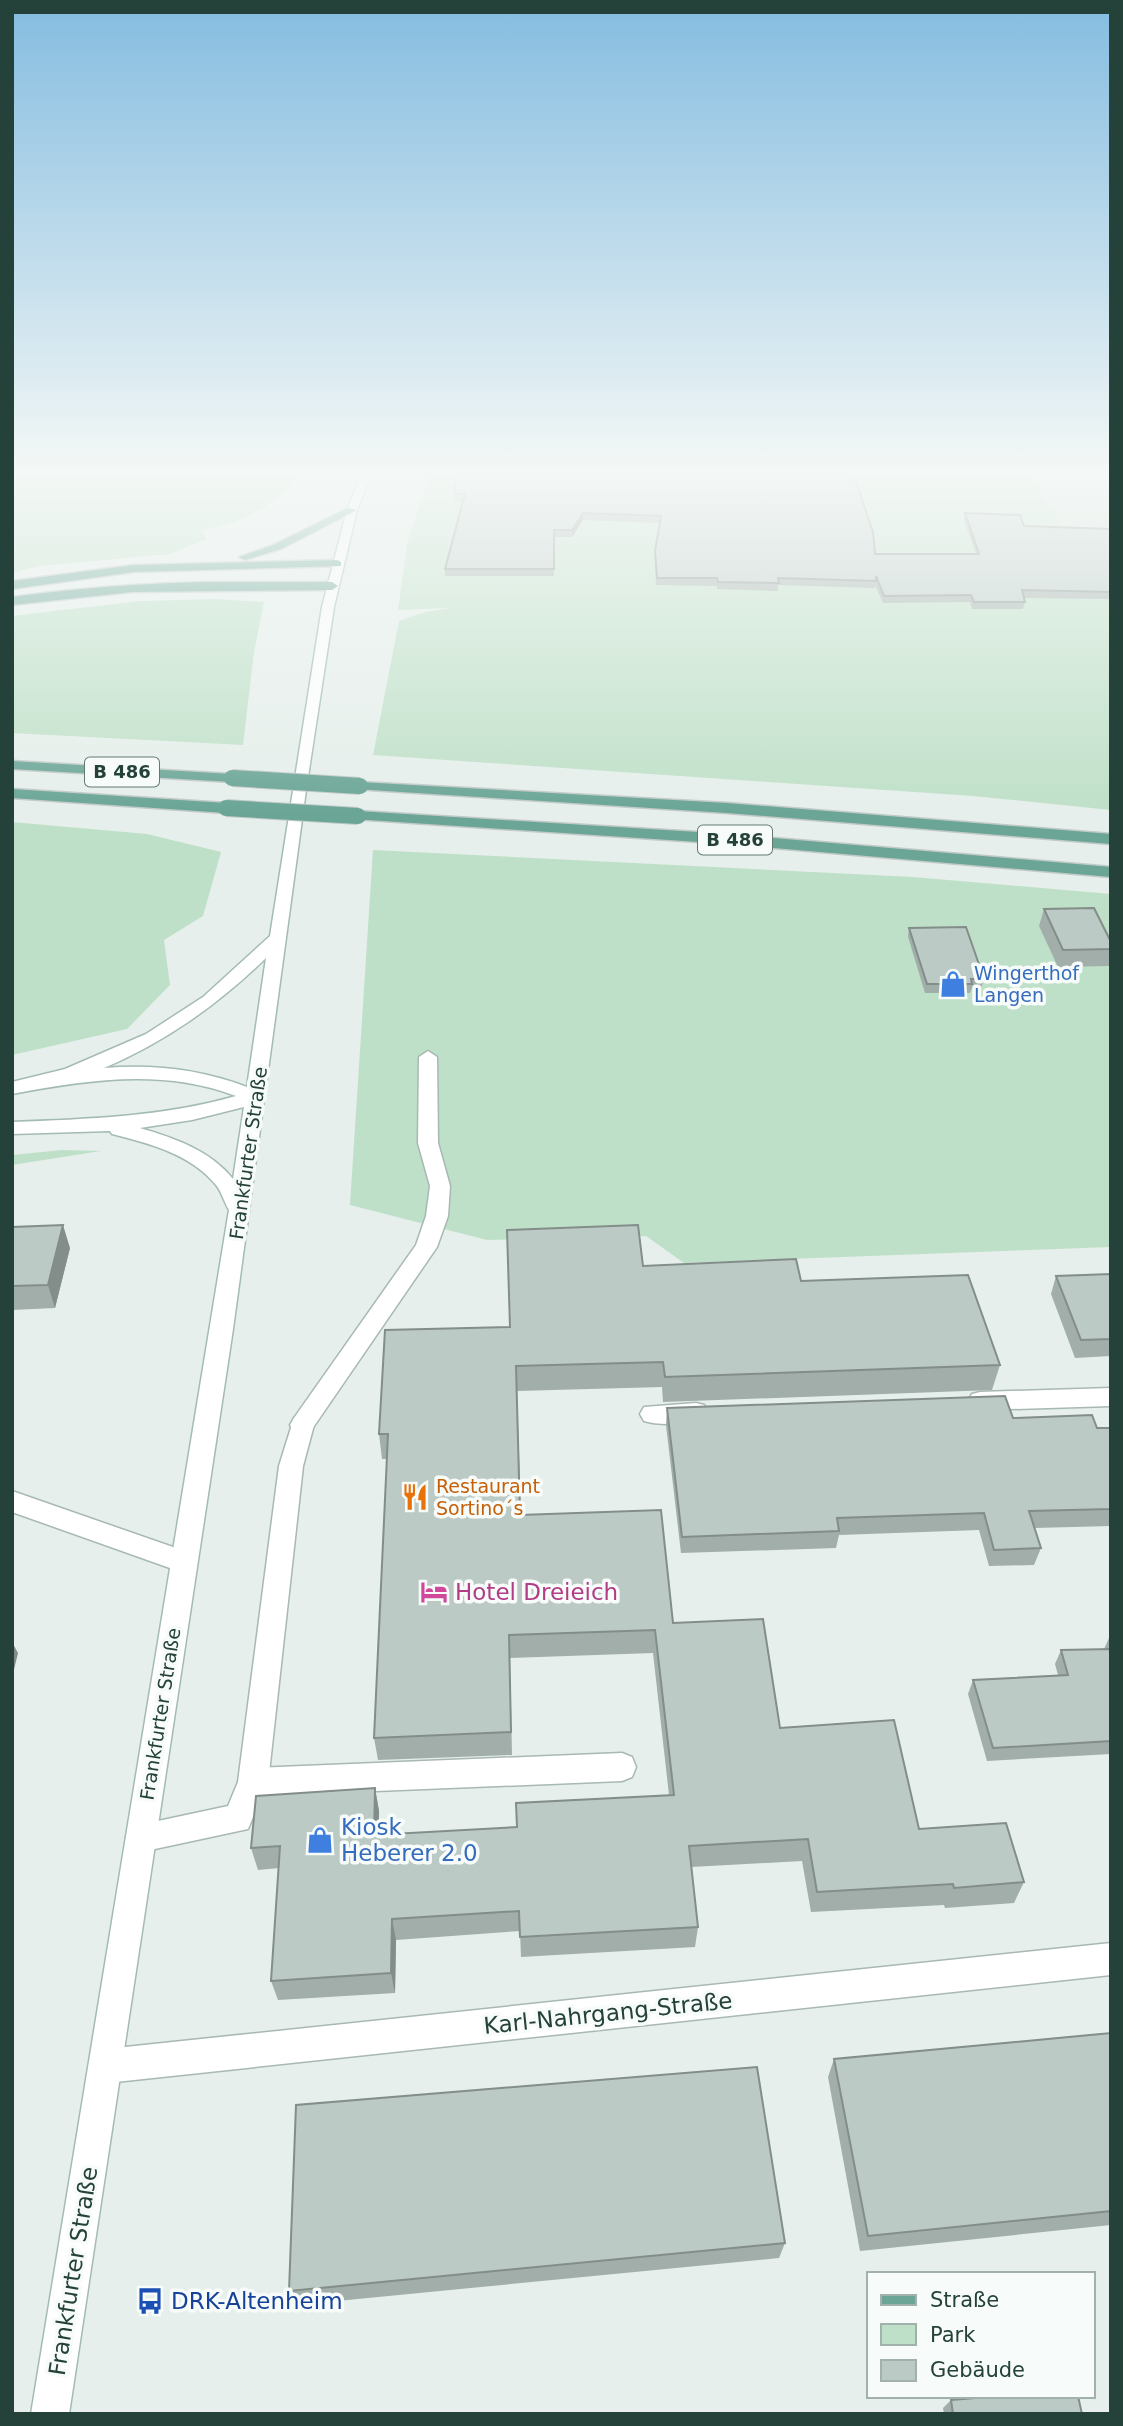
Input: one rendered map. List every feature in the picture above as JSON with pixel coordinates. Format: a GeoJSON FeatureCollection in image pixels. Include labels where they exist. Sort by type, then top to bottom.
{"type":"FeatureCollection","features":[{"type":"Feature","properties":{"kind":"main road"},"geometry":{"type":"LineString","coordinates":[[12,601],[111,588],[171,586]]}},
{"type":"Feature","properties":{"kind":"main road","name":"Frankfurter Straße"},"geometry":{"type":"LineString","coordinates":[[50,2414],[239,1210],[299,790],[332,586]]}},
{"type":"Feature","properties":{"kind":"main road","name":"B 486"},"geometry":{"type":"LineString","coordinates":[[12,765],[755,810],[1111,839]]}},
{"type":"Feature","properties":{"kind":"main road","name":"B 486"},"geometry":{"type":"LineString","coordinates":[[12,793],[714,838],[1111,872]]}},
{"type":"Feature","properties":{"kind":"main road"},"geometry":{"type":"LineString","coordinates":[[51,1081],[105,1062],[174,1026],[209,1001],[280,936]]}},
{"type":"Feature","properties":{"kind":"main road"},"geometry":{"type":"LineString","coordinates":[[141,1837],[238,1819],[253,1782],[291,1466],[302,1425],[426,1247],[437,1216],[440,1186],[428,1143],[428,1058]]}},
{"type":"Feature","properties":{"kind":"main road"},"geometry":{"type":"LineString","coordinates":[[12,1088],[107,1074],[171,1073],[203,1078],[256,1097]]}},
{"type":"Feature","properties":{"kind":"main road"},"geometry":{"type":"LineString","coordinates":[[12,1128],[85,1125],[192,1114],[256,1097]]}},
{"type":"Feature","properties":{"kind":"main road"},"geometry":{"type":"LineString","coordinates":[[85,1125],[144,1135],[204,1163],[224,1181],[239,1210]]}},
{"type":"Feature","properties":{"kind":"main road"},"geometry":{"type":"LineString","coordinates":[[960,1402],[1111,1396]]}},
{"type":"Feature","properties":{"kind":"main road"},"geometry":{"type":"LineString","coordinates":[[652,1413],[715,1411]]}},
{"type":"Feature","properties":{"kind":"main road"},"geometry":{"type":"LineString","coordinates":[[12,1501],[184,1562]]}},
{"type":"Feature","properties":{"kind":"main road"},"geometry":{"type":"LineString","coordinates":[[253,1782],[622,1767]]}},
{"type":"Feature","properties":{"kind":"main road","name":"Karl-Nahrgang-Straße"},"geometry":{"type":"LineString","coordinates":[[106,2066],[1111,1959]]}},
{"type":"Feature","properties":{"kind":"green space"},"geometry":{"type":"Polygon","coordinates":[[[401,586],[1111,586],[1111,810],[973,796],[373,755],[399,621],[425,612],[451,608],[398,610],[401,586]]]}},
{"type":"Feature","properties":{"kind":"green space"},"geometry":{"type":"Polygon","coordinates":[[[216,599],[264,602],[254,652],[243,745],[12,733],[12,616],[140,601],[216,599]]]}},
{"type":"Feature","properties":{"kind":"green space"},"geometry":{"type":"Polygon","coordinates":[[[12,822],[147,834],[221,852],[203,916],[164,940],[170,985],[127,1029],[12,1055],[12,822]]]}},
{"type":"Feature","properties":{"kind":"green space"},"geometry":{"type":"Polygon","coordinates":[[[373,850],[913,877],[1111,894],[1111,1247],[684,1263],[646,1236],[487,1240],[350,1205],[373,850]]]}},
{"type":"Feature","properties":{"kind":"green space"},"geometry":{"type":"Polygon","coordinates":[[[62,1150],[101,1151],[12,1165],[12,1155],[62,1150]]]}},
{"type":"Feature","properties":{"kind":"building"},"geometry":{"type":"Polygon","coordinates":[[[880,586],[1111,586],[1111,592],[1022,590],[1025,602],[974,602],[971,595],[884,596],[880,586]]]}},
{"type":"Feature","properties":{"kind":"building"},"geometry":{"type":"Polygon","coordinates":[[[1094,908],[1111,942],[1111,949],[1063,950],[1044,909],[1094,908]]]}},
{"type":"Feature","properties":{"kind":"building"},"geometry":{"type":"Polygon","coordinates":[[[966,927],[984,979],[971,979],[972,984],[927,984],[909,928],[966,927]]]}},
{"type":"Feature","properties":{"kind":"building"},"geometry":{"type":"Polygon","coordinates":[[[63,1225],[48,1285],[12,1286],[12,1227],[63,1225]]]}},
{"type":"Feature","properties":{"kind":"building"},"geometry":{"type":"Polygon","coordinates":[[[638,1225],[643,1266],[796,1259],[801,1281],[968,1275],[1000,1365],[665,1377],[663,1362],[516,1366],[520,1515],[661,1510],[673,1623],[763,1619],[780,1728],[894,1720],[919,1829],[1006,1823],[1024,1882],[954,1888],[953,1884],[817,1892],[808,1839],[689,1846],[698,1927],[520,1937],[519,1911],[392,1919],[391,1973],[271,1981],[280,1846],[251,1848],[256,1796],[375,1788],[374,1835],[517,1827],[516,1803],[674,1795],[655,1630],[509,1635],[511,1732],[374,1738],[388,1434],[379,1434],[385,1330],[510,1327],[507,1230],[638,1225]]]}},
{"type":"Feature","properties":{"kind":"building"},"geometry":{"type":"Polygon","coordinates":[[[1111,1274],[1111,1339],[1081,1340],[1056,1276],[1111,1274]]]}},
{"type":"Feature","properties":{"kind":"building"},"geometry":{"type":"Polygon","coordinates":[[[1005,1396],[1013,1418],[1092,1415],[1097,1428],[1111,1428],[1111,1509],[1029,1511],[1041,1548],[994,1550],[984,1513],[837,1518],[839,1531],[682,1537],[667,1408],[1005,1396]]]}},
{"type":"Feature","properties":{"kind":"building"},"geometry":{"type":"Polygon","coordinates":[[[1111,1649],[1111,1741],[993,1748],[973,1680],[1068,1675],[1061,1650],[1111,1649]]]}},
{"type":"Feature","properties":{"kind":"building"},"geometry":{"type":"Polygon","coordinates":[[[1111,2033],[1111,2211],[868,2236],[834,2059],[1111,2033]]]}},
{"type":"Feature","properties":{"kind":"building"},"geometry":{"type":"Polygon","coordinates":[[[757,2067],[785,2243],[289,2291],[296,2105],[757,2067]]]}},
{"type":"Feature","properties":{"kind":"building"},"geometry":{"type":"Polygon","coordinates":[[[1078,2398],[1082,2414],[953,2414],[951,2400],[1078,2398]]]}},
{"type":"Feature","properties":{"kind":"place","name":"Wingerthof Langen"},"geometry":{"type":"Point","coordinates":[953,984]}},
{"type":"Feature","properties":{"kind":"place","name":"Restaurant Sortino´s"},"geometry":{"type":"Point","coordinates":[415,1497]}},
{"type":"Feature","properties":{"kind":"place","name":"Hotel Dreieich"},"geometry":{"type":"Point","coordinates":[434,1592]}},
{"type":"Feature","properties":{"kind":"place","name":"Kiosk Heberer 2.0"},"geometry":{"type":"Point","coordinates":[320,1840]}},
{"type":"Feature","properties":{"kind":"place","name":"DRK-Altenheim"},"geometry":{"type":"Point","coordinates":[150,2301]}}]}
